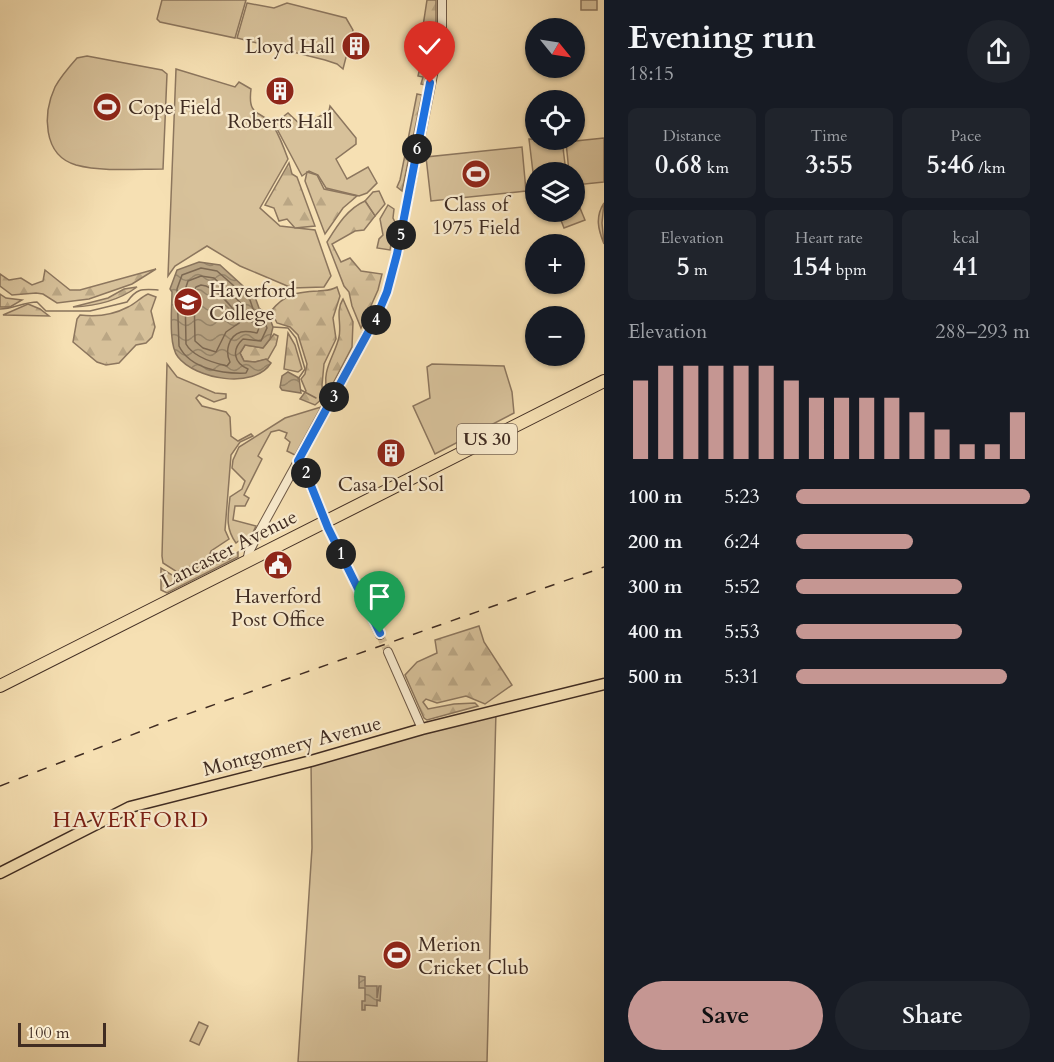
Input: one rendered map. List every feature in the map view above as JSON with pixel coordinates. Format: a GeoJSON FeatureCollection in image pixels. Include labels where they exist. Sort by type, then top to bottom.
{"type":"FeatureCollection","features":[{"type":"Feature","properties":{"kind":"highway","name":"Lancaster Avenue"},"geometry":{"type":"LineString","coordinates":[[0,686],[604,381]]}},
{"type":"Feature","properties":{"kind":"main road","name":"Montgomery Avenue"},"geometry":{"type":"LineString","coordinates":[[0,873],[130,807],[311,761],[422,729],[604,684]]}},
{"type":"Feature","properties":{"kind":"street"},"geometry":{"type":"LineString","coordinates":[[247,561],[258,534],[383,303],[392,277],[442,30],[442,0]]}},
{"type":"Feature","properties":{"kind":"street"},"geometry":{"type":"LineString","coordinates":[[298,461],[306,473],[326,521],[381,635]]}},
{"type":"Feature","properties":{"kind":"street"},"geometry":{"type":"LineString","coordinates":[[388,652],[422,729]]}},
{"type":"Feature","properties":{"kind":"green space"},"geometry":{"type":"Polygon","coordinates":[[[162,0],[246,0],[235,38],[160,22],[157,19],[162,0]]]}},
{"type":"Feature","properties":{"kind":"green space"},"geometry":{"type":"Polygon","coordinates":[[[427,0],[436,0],[436,30],[423,26],[427,0]]]}},
{"type":"Feature","properties":{"kind":"green space"},"geometry":{"type":"Polygon","coordinates":[[[581,0],[597,0],[597,10],[581,10],[581,0]]]}},
{"type":"Feature","properties":{"kind":"green space"},"geometry":{"type":"Polygon","coordinates":[[[247,3],[274,8],[287,3],[346,18],[353,30],[343,69],[325,60],[237,38],[247,3]]]}},
{"type":"Feature","properties":{"kind":"green space"},"geometry":{"type":"Polygon","coordinates":[[[435,33],[425,85],[421,84],[423,77],[418,76],[423,34],[435,33]]]}},
{"type":"Feature","properties":{"kind":"green space","name":"Cope Field"},"geometry":{"type":"Polygon","coordinates":[[[87,56],[162,70],[167,74],[163,169],[97,169],[76,165],[65,160],[57,152],[48,132],[47,120],[51,97],[62,75],[77,58],[87,56]]]}},
{"type":"Feature","properties":{"kind":"green space"},"geometry":{"type":"Polygon","coordinates":[[[176,69],[235,87],[239,82],[251,89],[251,105],[257,113],[270,121],[288,159],[260,208],[280,226],[315,230],[331,276],[324,287],[292,288],[240,266],[207,246],[175,266],[168,276],[176,69]]]}},
{"type":"Feature","properties":{"kind":"green space"},"geometry":{"type":"Polygon","coordinates":[[[417,94],[422,95],[402,191],[397,187],[417,94]]]}},
{"type":"Feature","properties":{"kind":"green space"},"geometry":{"type":"Polygon","coordinates":[[[330,106],[356,138],[356,144],[336,159],[347,179],[368,167],[377,183],[367,193],[359,196],[326,188],[318,175],[309,171],[302,176],[276,127],[275,123],[288,113],[302,126],[329,111],[330,106]]]}},
{"type":"Feature","properties":{"kind":"green space"},"geometry":{"type":"Polygon","coordinates":[[[604,138],[604,182],[585,184],[585,162],[568,162],[567,150],[585,150],[585,140],[604,138]]]}},
{"type":"Feature","properties":{"kind":"green space","name":"Class of 1975 Field"},"geometry":{"type":"Polygon","coordinates":[[[522,147],[525,191],[431,201],[426,157],[522,147]]]}},
{"type":"Feature","properties":{"kind":"green space"},"geometry":{"type":"Polygon","coordinates":[[[530,150],[563,150],[565,162],[532,162],[530,150]]]}},
{"type":"Feature","properties":{"kind":"green space"},"geometry":{"type":"Polygon","coordinates":[[[289,163],[292,174],[297,177],[315,226],[295,228],[287,219],[279,221],[274,208],[265,205],[289,163]]]}},
{"type":"Feature","properties":{"kind":"green space"},"geometry":{"type":"Polygon","coordinates":[[[307,172],[317,175],[324,189],[357,196],[343,208],[325,234],[305,181],[307,172]]]}},
{"type":"Feature","properties":{"kind":"green space"},"geometry":{"type":"Polygon","coordinates":[[[379,191],[385,204],[375,216],[365,201],[373,192],[379,191]]]}},
{"type":"Feature","properties":{"kind":"green space"},"geometry":{"type":"Polygon","coordinates":[[[365,201],[375,216],[364,230],[355,231],[332,244],[341,262],[350,258],[361,271],[382,274],[378,290],[361,328],[349,292],[344,286],[327,242],[348,213],[365,201]]]}},
{"type":"Feature","properties":{"kind":"green space"},"geometry":{"type":"Polygon","coordinates":[[[604,203],[602,223],[604,244],[598,223],[599,213],[604,203]]]}},
{"type":"Feature","properties":{"kind":"green space"},"geometry":{"type":"Polygon","coordinates":[[[388,205],[394,209],[395,222],[390,250],[377,248],[379,239],[383,235],[380,219],[388,205]]]}},
{"type":"Feature","properties":{"kind":"green space"},"geometry":{"type":"Polygon","coordinates":[[[562,222],[580,222],[564,228],[562,222]]]}},
{"type":"Feature","properties":{"kind":"green space"},"geometry":{"type":"Polygon","coordinates":[[[156,269],[132,284],[89,299],[57,303],[43,294],[12,295],[0,286],[0,274],[9,280],[21,278],[32,285],[43,281],[45,270],[70,290],[80,290],[156,269]]]}},
{"type":"Feature","properties":{"kind":"green space"},"geometry":{"type":"Polygon","coordinates":[[[137,287],[107,302],[73,307],[108,298],[124,289],[137,287]]]}},
{"type":"Feature","properties":{"kind":"green space"},"geometry":{"type":"Polygon","coordinates":[[[337,287],[340,296],[333,318],[336,339],[324,364],[323,398],[315,405],[300,399],[306,391],[301,379],[305,374],[307,364],[298,335],[290,327],[277,323],[271,311],[281,301],[292,295],[337,287]]]}},
{"type":"Feature","properties":{"kind":"green space"},"geometry":{"type":"Polygon","coordinates":[[[0,294],[6,298],[22,300],[10,307],[0,307],[0,294]]]}},
{"type":"Feature","properties":{"kind":"green space"},"geometry":{"type":"Polygon","coordinates":[[[148,294],[156,297],[151,311],[155,327],[152,337],[146,343],[136,345],[119,363],[106,365],[97,362],[73,342],[77,319],[80,315],[110,314],[131,306],[148,294]]]}},
{"type":"Feature","properties":{"kind":"green space"},"geometry":{"type":"Polygon","coordinates":[[[343,299],[353,322],[352,347],[328,393],[327,371],[339,337],[339,308],[343,299]]]}},
{"type":"Feature","properties":{"kind":"green space"},"geometry":{"type":"Polygon","coordinates":[[[28,304],[49,316],[3,315],[28,304]]]}},
{"type":"Feature","properties":{"kind":"green space"},"geometry":{"type":"Polygon","coordinates":[[[288,333],[295,345],[302,369],[298,372],[284,369],[288,333]]]}},
{"type":"Feature","properties":{"kind":"green space"},"geometry":{"type":"Polygon","coordinates":[[[274,334],[278,336],[276,345],[268,359],[255,362],[244,361],[240,353],[245,345],[263,348],[274,334]]]}},
{"type":"Feature","properties":{"kind":"green space"},"geometry":{"type":"Polygon","coordinates":[[[167,364],[177,377],[215,393],[226,394],[226,398],[214,402],[199,395],[196,398],[202,406],[226,412],[230,417],[231,436],[238,441],[251,434],[253,436],[240,442],[231,455],[225,530],[229,539],[211,551],[208,559],[177,572],[163,563],[162,556],[167,364]]]}},
{"type":"Feature","properties":{"kind":"green space"},"geometry":{"type":"Polygon","coordinates":[[[432,364],[504,366],[512,392],[514,413],[435,454],[413,406],[430,398],[427,367],[432,364]]]}},
{"type":"Feature","properties":{"kind":"green space"},"geometry":{"type":"Polygon","coordinates":[[[321,407],[295,455],[287,451],[290,442],[285,438],[287,433],[279,430],[271,432],[258,456],[262,459],[244,495],[249,498],[245,506],[235,506],[233,520],[256,526],[249,541],[241,539],[236,543],[230,532],[228,516],[230,497],[242,489],[245,481],[232,468],[239,447],[285,418],[321,407]]]}},
{"type":"Feature","properties":{"kind":"green space"},"geometry":{"type":"Polygon","coordinates":[[[238,552],[238,557],[167,593],[161,590],[161,568],[175,577],[182,577],[196,568],[229,559],[238,552]]]}},
{"type":"Feature","properties":{"kind":"green space"},"geometry":{"type":"Polygon","coordinates":[[[479,626],[484,642],[512,685],[485,704],[466,696],[437,703],[426,699],[423,702],[428,709],[454,704],[475,703],[478,706],[427,720],[424,718],[405,675],[417,662],[437,653],[435,640],[479,626]]]}},
{"type":"Feature","properties":{"kind":"green space","name":"Merion Cricket Club"},"geometry":{"type":"Polygon","coordinates":[[[496,711],[487,1062],[298,1062],[312,848],[311,761],[496,711]]]}},
{"type":"Feature","properties":{"kind":"green space"},"geometry":{"type":"Polygon","coordinates":[[[199,1022],[208,1026],[199,1045],[190,1041],[199,1022]]]}},
{"type":"Feature","properties":{"kind":"water"},"geometry":{"type":"Polygon","coordinates":[[[199,262],[220,265],[255,297],[259,308],[269,316],[273,327],[270,339],[263,348],[245,345],[240,353],[244,361],[255,362],[266,359],[271,363],[252,377],[239,379],[210,376],[186,365],[175,351],[170,289],[177,270],[199,262]]]}},
{"type":"Feature","properties":{"kind":"water"},"geometry":{"type":"Polygon","coordinates":[[[288,372],[299,378],[301,393],[282,390],[280,387],[282,376],[288,372]]]}},
{"type":"Feature","properties":{"kind":"water"},"geometry":{"type":"Polygon","coordinates":[[[359,976],[365,977],[365,986],[377,986],[377,998],[379,986],[381,986],[380,1001],[377,1000],[377,1006],[365,1005],[365,1010],[362,1010],[365,988],[359,988],[359,976]]]}},
{"type":"Feature","properties":{"kind":"waterway"},"geometry":{"type":"LineString","coordinates":[[0,309],[37,302],[46,311],[90,311],[127,302],[140,290],[158,290]]}},
{"type":"Feature","properties":{"kind":"waterway"},"geometry":{"type":"LineString","coordinates":[[273,327],[288,328],[296,338],[305,369],[298,379]]}},
{"type":"Feature","properties":{"kind":"waterway"},"geometry":{"type":"LineString","coordinates":[[301,390],[316,398]]}},
{"type":"Feature","properties":{"kind":"tunnel"},"geometry":{"type":"LineString","coordinates":[[380,635],[388,652]]}},
{"type":"Feature","properties":{"kind":"railway"},"geometry":{"type":"LineString","coordinates":[[0,786],[165,722],[604,567]]}},
{"type":"Feature","properties":{"kind":"place","name":"Lloyd Hall"},"geometry":{"type":"Point","coordinates":[356,46]}},
{"type":"Feature","properties":{"kind":"place","name":"Roberts Hall"},"geometry":{"type":"Point","coordinates":[280,91]}},
{"type":"Feature","properties":{"kind":"place","name":"Cope Field"},"geometry":{"type":"Point","coordinates":[107,107]}},
{"type":"Feature","properties":{"kind":"place","name":"Class of 1975 Field"},"geometry":{"type":"Point","coordinates":[476,174]}},
{"type":"Feature","properties":{"kind":"place","name":"Haverford College"},"geometry":{"type":"Point","coordinates":[188,302]}},
{"type":"Feature","properties":{"kind":"place","name":"Casa Del Sol"},"geometry":{"type":"Point","coordinates":[391,453]}},
{"type":"Feature","properties":{"kind":"place","name":"Haverford Post Office"},"geometry":{"type":"Point","coordinates":[278,565]}},
{"type":"Feature","properties":{"kind":"place","name":"Merion Cricket Club"},"geometry":{"type":"Point","coordinates":[397,955]}},
{"type":"Feature","properties":{"kind":"district","name":"HAVERFORD"},"geometry":{"type":"Point","coordinates":[131,820]}},
{"type":"Feature","properties":{"kind":"route"},"geometry":{"type":"LineString","coordinates":[[380,633],[328,528],[306,473],[298,461],[376,318],[387,292],[397,254],[430,83]]}}]}
